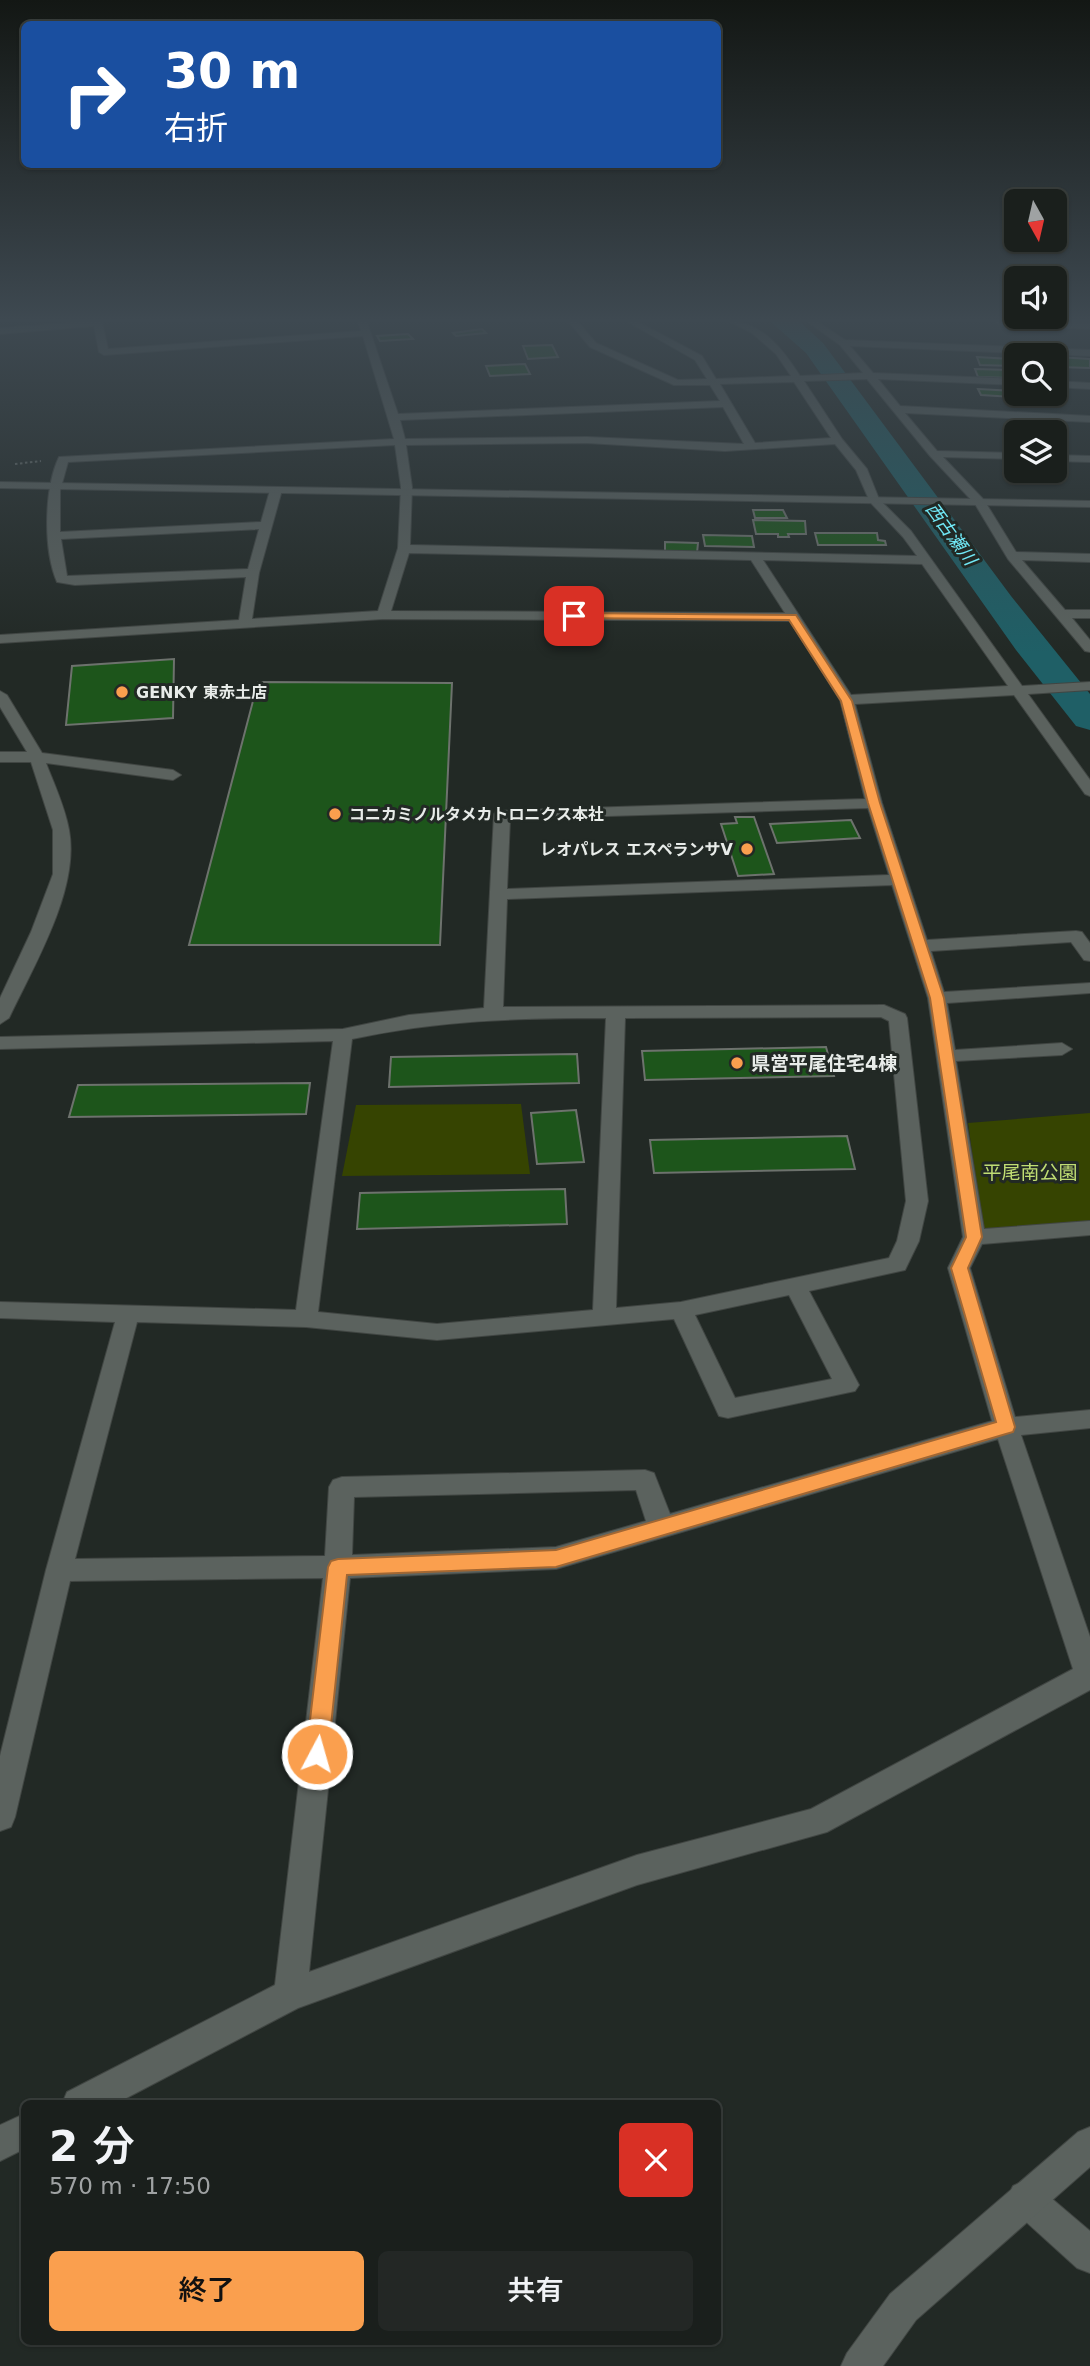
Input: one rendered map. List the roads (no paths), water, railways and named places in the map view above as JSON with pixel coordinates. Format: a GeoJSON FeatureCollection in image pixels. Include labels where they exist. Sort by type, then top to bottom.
{"type":"FeatureCollection","features":[{"type":"Feature","properties":{"kind":"street"},"geometry":{"type":"LineString","coordinates":[[383,615],[404,550],[408,492],[399,432]]}},
{"type":"Feature","properties":{"kind":"street"},"geometry":{"type":"LineString","coordinates":[[743,432],[751,446]]}},
{"type":"Feature","properties":{"kind":"street"},"geometry":{"type":"LineString","coordinates":[[832,432],[861,469],[874,500],[907,534],[1090,791]]}},
{"type":"Feature","properties":{"kind":"street"},"geometry":{"type":"LineString","coordinates":[[916,432],[980,502],[1012,556],[1090,648]]}},
{"type":"Feature","properties":{"kind":"street"},"geometry":{"type":"LineString","coordinates":[[253,573],[75,581],[61,579],[54,536],[54,491],[62,459],[401,442],[587,440],[724,449],[838,441]]}},
{"type":"Feature","properties":{"kind":"street"},"geometry":{"type":"LineString","coordinates":[[934,454],[1004,456]]}},
{"type":"Feature","properties":{"kind":"street"},"geometry":{"type":"LineString","coordinates":[[1067,457],[1090,458]]}},
{"type":"Feature","properties":{"kind":"street"},"geometry":{"type":"LineString","coordinates":[[0,485],[1090,504]]}},
{"type":"Feature","properties":{"kind":"street"},"geometry":{"type":"LineString","coordinates":[[246,623],[253,573],[276,490]]}},
{"type":"Feature","properties":{"kind":"street"},"geometry":{"type":"LineString","coordinates":[[54,536],[266,525]]}},
{"type":"Feature","properties":{"kind":"street"},"geometry":{"type":"LineString","coordinates":[[404,550],[926,560]]}},
{"type":"Feature","properties":{"kind":"street"},"geometry":{"type":"LineString","coordinates":[[1012,556],[1090,558]]}},
{"type":"Feature","properties":{"kind":"street"},"geometry":{"type":"LineString","coordinates":[[87,2100],[290,1995],[637,1870],[816,1822],[1090,1676],[1006,1427],[959,1268],[974,1237],[937,998],[874,803],[847,701],[755,557]]}},
{"type":"Feature","properties":{"kind":"street"},"geometry":{"type":"LineString","coordinates":[[1060,614],[1090,614]]}},
{"type":"Feature","properties":{"kind":"street"},"geometry":{"type":"LineString","coordinates":[[0,639],[383,615],[792,617]]}},
{"type":"Feature","properties":{"kind":"street"},"geometry":{"type":"LineString","coordinates":[[847,701],[1090,686]]}},
{"type":"Feature","properties":{"kind":"street"},"geometry":{"type":"LineString","coordinates":[[0,695],[37,757],[61,830],[61,874],[40,932],[0,1018]]}},
{"type":"Feature","properties":{"kind":"street"},"geometry":{"type":"LineString","coordinates":[[0,757],[37,757],[173,775]]}},
{"type":"Feature","properties":{"kind":"street"},"geometry":{"type":"LineString","coordinates":[[493,1013],[502,814],[874,803]]}},
{"type":"Feature","properties":{"kind":"street"},"geometry":{"type":"LineString","coordinates":[[500,894],[901,880]]}},
{"type":"Feature","properties":{"kind":"street"},"geometry":{"type":"LineString","coordinates":[[921,946],[1076,936],[1090,956]]}},
{"type":"Feature","properties":{"kind":"street"},"geometry":{"type":"LineString","coordinates":[[937,998],[1090,988]]}},
{"type":"Feature","properties":{"kind":"street"},"geometry":{"type":"LineString","coordinates":[[0,1043],[343,1035],[409,1021],[493,1013],[884,1011],[898,1018],[917,1201],[908,1241],[897,1264],[681,1310],[436,1332],[306,1319],[0,1310]]}},
{"type":"Feature","properties":{"kind":"street"},"geometry":{"type":"LineString","coordinates":[[604,1319],[616,1014]]}},
{"type":"Feature","properties":{"kind":"street"},"geometry":{"type":"LineString","coordinates":[[306,1319],[343,1035]]}},
{"type":"Feature","properties":{"kind":"street"},"geometry":{"type":"LineString","coordinates":[[947,1056],[1062,1049]]}},
{"type":"Feature","properties":{"kind":"street"},"geometry":{"type":"LineString","coordinates":[[974,1237],[1090,1228]]}},
{"type":"Feature","properties":{"kind":"street"},"geometry":{"type":"LineString","coordinates":[[681,1310],[728,1409],[847,1385],[796,1287]]}},
{"type":"Feature","properties":{"kind":"street"},"geometry":{"type":"LineString","coordinates":[[0,1817],[59,1570],[128,1315]]}},
{"type":"Feature","properties":{"kind":"street"},"geometry":{"type":"LineString","coordinates":[[59,1570],[338,1567],[556,1558],[1006,1427],[1090,1419]]}},
{"type":"Feature","properties":{"kind":"street"},"geometry":{"type":"LineString","coordinates":[[290,1995],[338,1567],[342,1488],[645,1480],[661,1527]]}},
{"type":"Feature","properties":{"kind":"street"},"geometry":{"type":"LineString","coordinates":[[0,2144],[21,2134]]}},
{"type":"Feature","properties":{"kind":"street"},"geometry":{"type":"LineString","coordinates":[[860,2366],[903,2306],[1090,2144]]}},
{"type":"Feature","properties":{"kind":"street"},"geometry":{"type":"LineString","coordinates":[[1025,2198],[1090,2255]]}},
{"type":"Feature","properties":{"kind":"waterway","name":"西古瀬川"},"geometry":{"type":"LineString","coordinates":[[875,432],[999,603],[1090,718]]}},
{"type":"Feature","properties":{"kind":"place","name":"GENKY 東赤土店"},"geometry":{"type":"Point","coordinates":[122,692]}},
{"type":"Feature","properties":{"kind":"place","name":"コニカミノルタメカトロニクス本社"},"geometry":{"type":"Point","coordinates":[335,814]}},
{"type":"Feature","properties":{"kind":"place","name":"レオパレス エスペランサⅤ"},"geometry":{"type":"Point","coordinates":[747,849]}},
{"type":"Feature","properties":{"kind":"place","name":"県営平尾住宅4棟"},"geometry":{"type":"Point","coordinates":[737,1063]}},
{"type":"Feature","properties":{"kind":"park label","name":"平尾南公園"},"geometry":{"type":"Point","coordinates":[1030,1172]}}]}
